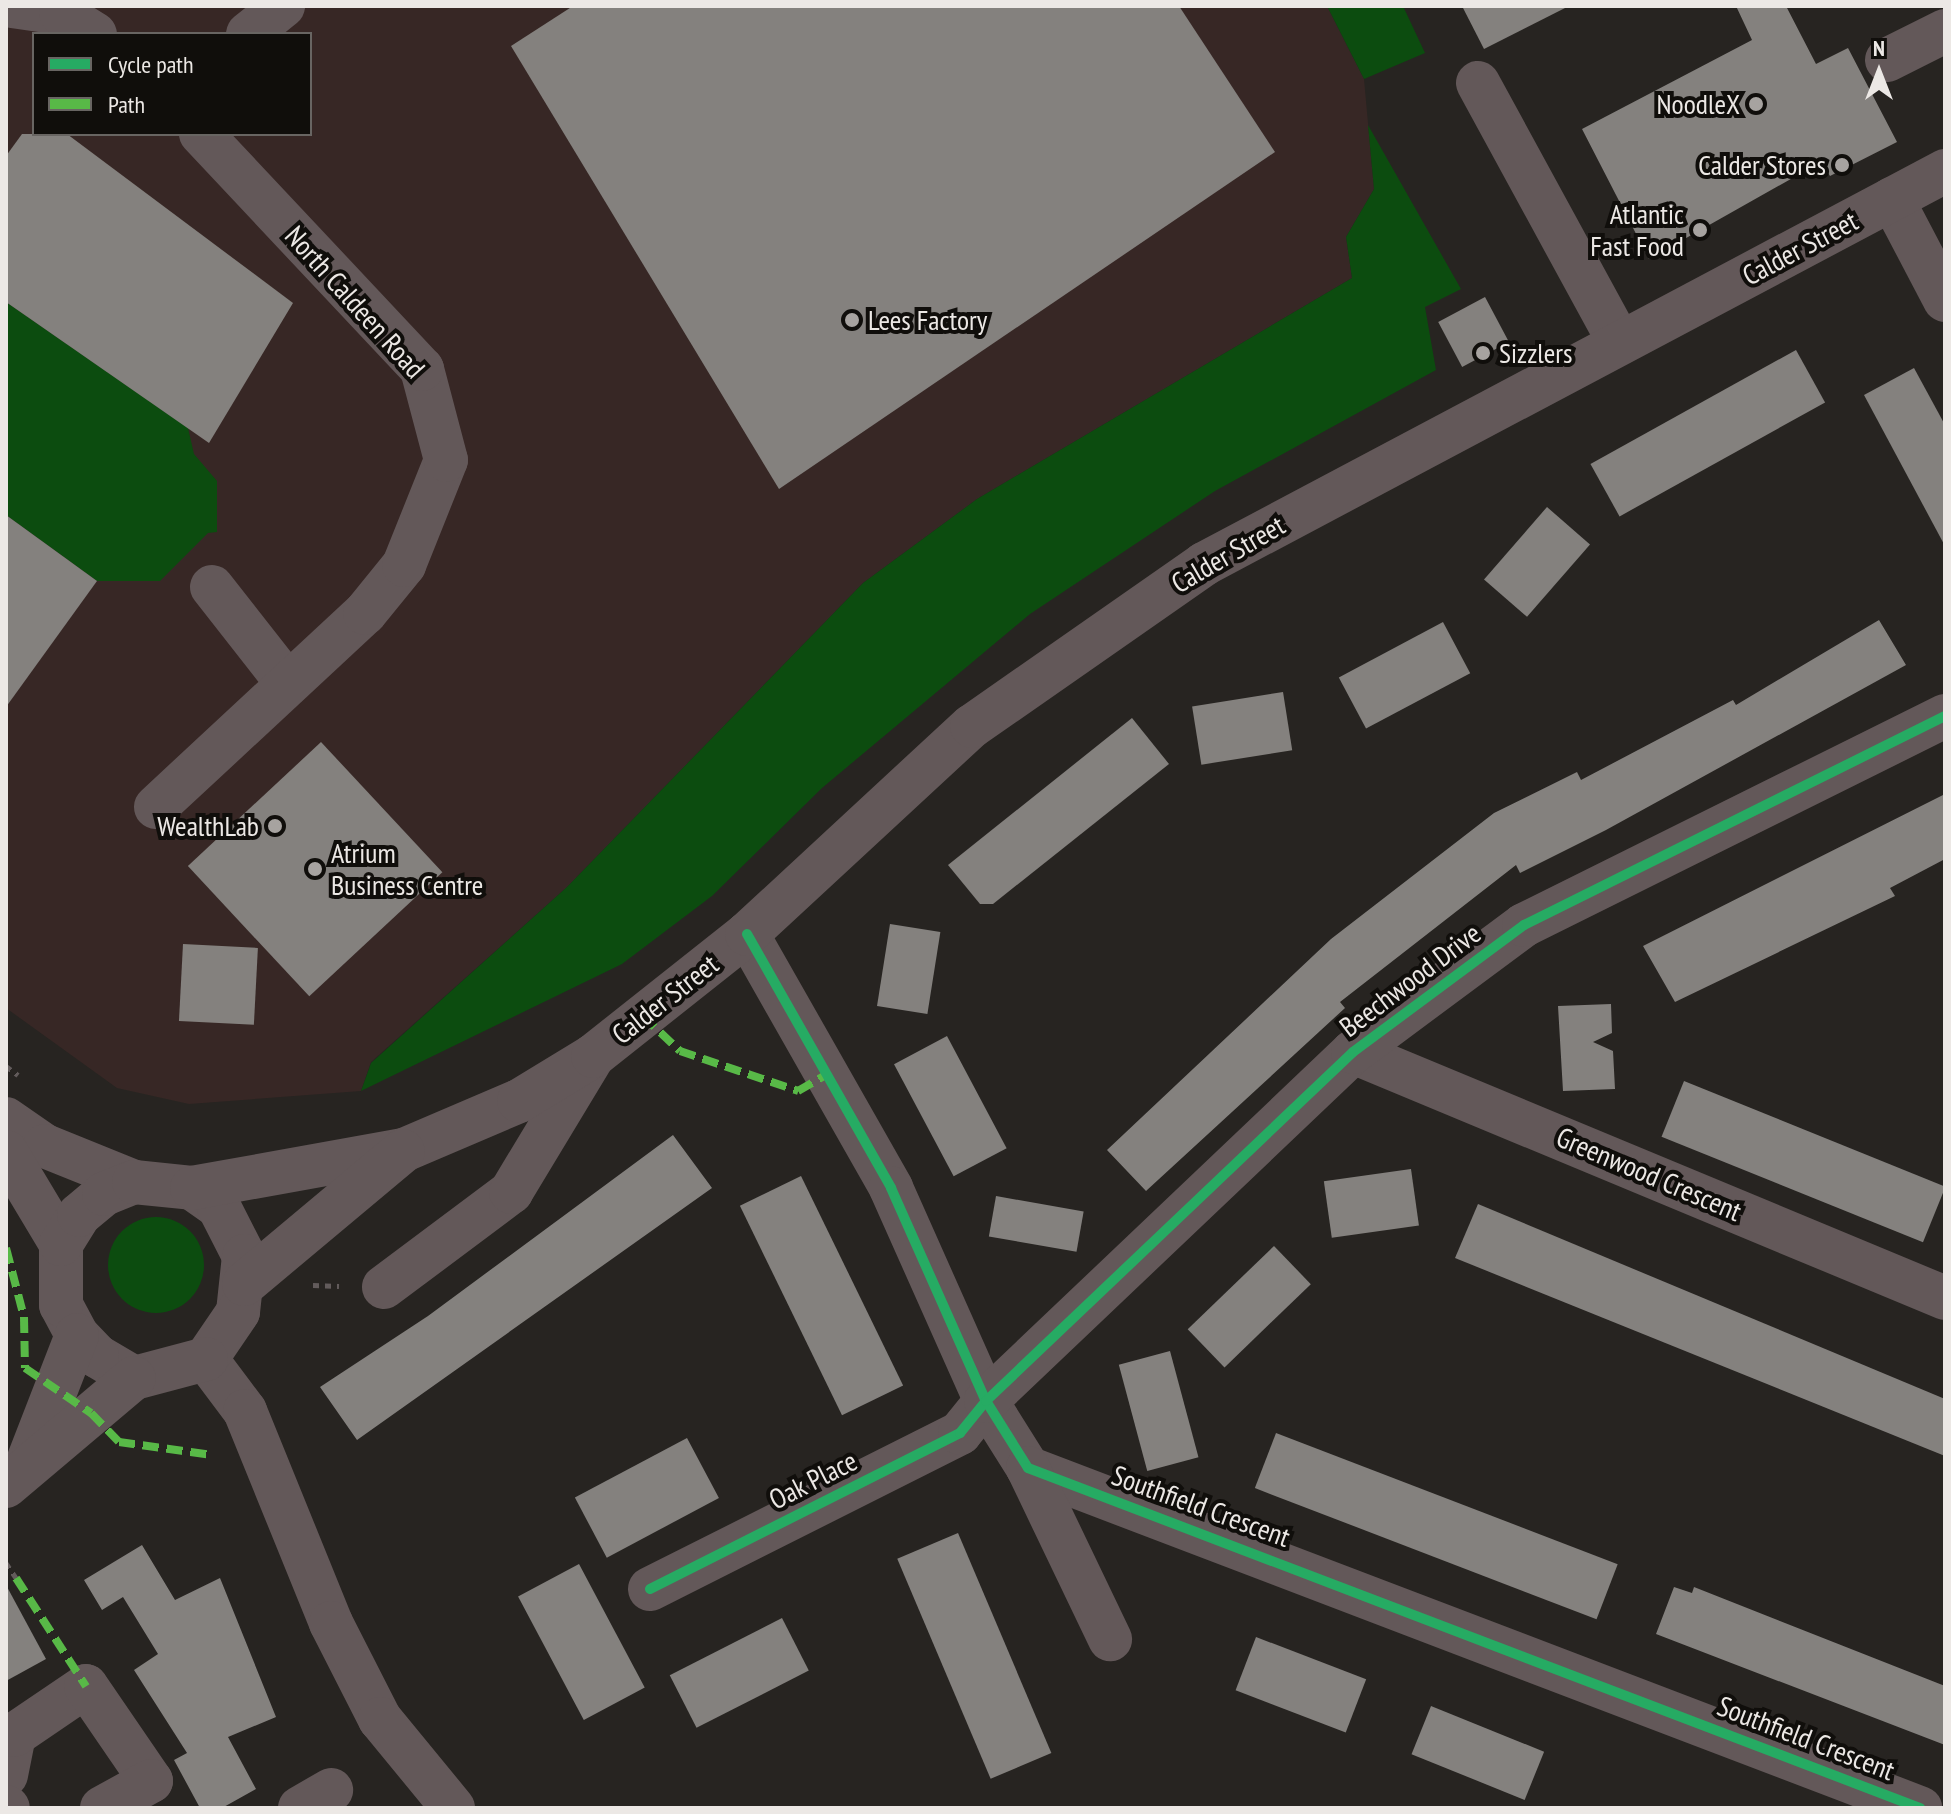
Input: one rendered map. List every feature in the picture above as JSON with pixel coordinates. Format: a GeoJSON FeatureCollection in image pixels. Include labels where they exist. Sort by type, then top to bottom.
{"type":"FeatureCollection","features":[{"type":"Feature","properties":{"kind":"street"},"geometry":{"type":"LineString","coordinates":[[12,6],[73,18]]}},
{"type":"Feature","properties":{"kind":"street"},"geometry":{"type":"LineString","coordinates":[[250,32],[283,6]]}},
{"type":"Feature","properties":{"kind":"street"},"geometry":{"type":"LineString","coordinates":[[1887,60],[1945,31]]}},
{"type":"Feature","properties":{"kind":"street"},"geometry":{"type":"LineString","coordinates":[[1478,83],[1619,342]]}},
{"type":"Feature","properties":{"kind":"street","name":"North Caldeen Road"},"geometry":{"type":"LineString","coordinates":[[156,807],[365,613],[404,565],[446,460],[422,369],[203,136]]}},
{"type":"Feature","properties":{"kind":"street","name":"Calder Street"},"geometry":{"type":"LineString","coordinates":[[6,1119],[45,1146],[134,1182],[192,1188],[404,1150],[519,1101],[593,1056],[747,934],[890,798],[1067,657],[1204,564],[1945,171]]}},
{"type":"Feature","properties":{"kind":"street"},"geometry":{"type":"LineString","coordinates":[[1892,199],[1945,300]]}},
{"type":"Feature","properties":{"kind":"street"},"geometry":{"type":"LineString","coordinates":[[212,587],[288,684]]}},
{"type":"Feature","properties":{"kind":"street","name":"Beechwood Drive"},"geometry":{"type":"LineString","coordinates":[[986,1401],[1353,1052],[1524,925],[1945,716]]}},
{"type":"Feature","properties":{"kind":"street"},"geometry":{"type":"LineString","coordinates":[[747,934],[891,1188],[986,1401],[1028,1468],[1110,1639]]}},
{"type":"Feature","properties":{"kind":"street","name":"Greenwood Crescent"},"geometry":{"type":"LineString","coordinates":[[1353,1052],[1945,1298]]}},
{"type":"Feature","properties":{"kind":"street","name":"Calder Street"},"geometry":{"type":"LineString","coordinates":[[384,1287],[511,1192],[593,1056]]}},
{"type":"Feature","properties":{"kind":"street","name":"Calder Street"},"geometry":{"type":"LineString","coordinates":[[244,1284],[404,1150]]}},
{"type":"Feature","properties":{"kind":"street"},"geometry":{"type":"LineString","coordinates":[[6,1152],[61,1244],[61,1305],[77,1335],[97,1356],[134,1378]]}},
{"type":"Feature","properties":{"kind":"street"},"geometry":{"type":"LineString","coordinates":[[61,1244],[79,1215],[134,1182]]}},
{"type":"Feature","properties":{"kind":"street"},"geometry":{"type":"LineString","coordinates":[[16,1476],[134,1378],[206,1359],[238,1312],[244,1284],[244,1256],[233,1228],[219,1207],[192,1188]]}},
{"type":"Feature","properties":{"kind":"street"},"geometry":{"type":"LineString","coordinates":[[16,1476],[77,1335]]}},
{"type":"Feature","properties":{"kind":"street"},"geometry":{"type":"LineString","coordinates":[[206,1359],[245,1411],[331,1623],[380,1719],[430,1789],[453,1808]]}},
{"type":"Feature","properties":{"kind":"street","name":"Oak Place"},"geometry":{"type":"LineString","coordinates":[[650,1589],[960,1433],[986,1401]]}},
{"type":"Feature","properties":{"kind":"street","name":"Southfield Crescent"},"geometry":{"type":"LineString","coordinates":[[1028,1468],[1920,1808]]}},
{"type":"Feature","properties":{"kind":"street"},"geometry":{"type":"LineString","coordinates":[[6,1775],[14,1735],[86,1686],[151,1781],[128,1802]]}},
{"type":"Feature","properties":{"kind":"path"},"geometry":{"type":"LineString","coordinates":[[6,1563],[16,1578]]}},
{"type":"Feature","properties":{"kind":"shaded area"},"geometry":{"type":"Polygon","coordinates":[[[6,6],[1327,6],[1364,79],[1374,189],[1346,237],[1352,278],[977,499],[863,583],[567,887],[371,1062],[361,1091],[189,1104],[117,1088],[6,1008],[6,6]]]}},
{"type":"Feature","properties":{"kind":"green space"},"geometry":{"type":"Polygon","coordinates":[[[1327,6],[1403,6],[1425,53],[1364,79],[1327,6]]]}},
{"type":"Feature","properties":{"kind":"green space"},"geometry":{"type":"Polygon","coordinates":[[[1368,125],[1461,289],[1425,307],[1436,370],[1215,491],[1030,614],[822,788],[712,896],[622,964],[361,1091],[371,1063],[567,887],[863,583],[977,499],[1352,278],[1346,237],[1374,189],[1368,125]]]}},
{"type":"Feature","properties":{"kind":"green space"},"geometry":{"type":"Polygon","coordinates":[[[6,302],[188,428],[194,454],[217,481],[217,532],[208,533],[160,581],[97,581],[6,515],[6,302]]]}},
{"type":"Feature","properties":{"kind":"green space"},"geometry":{"type":"Polygon","coordinates":[[[147,1217],[165,1217],[183,1225],[196,1238],[204,1256],[201,1284],[183,1305],[165,1313],[147,1313],[129,1305],[116,1292],[108,1274],[108,1256],[116,1238],[129,1225],[147,1217]]]}},
{"type":"Feature","properties":{"kind":"building","name":"Lees Factory"},"geometry":{"type":"Polygon","coordinates":[[[573,6],[1179,6],[1275,152],[779,489],[511,46],[573,6]]]}},
{"type":"Feature","properties":{"kind":"building"},"geometry":{"type":"Polygon","coordinates":[[[1462,6],[1569,6],[1484,49],[1462,6]]]}},
{"type":"Feature","properties":{"kind":"building"},"geometry":{"type":"Polygon","coordinates":[[[1736,6],[1786,6],[1816,64],[1848,48],[1897,142],[1830,176],[1821,162],[1649,259],[1582,129],[1752,40],[1736,6]]]}},
{"type":"Feature","properties":{"kind":"building"},"geometry":{"type":"Polygon","coordinates":[[[22,134],[70,136],[293,303],[209,443],[6,302],[6,156],[22,134]]]}},
{"type":"Feature","properties":{"kind":"building"},"geometry":{"type":"Polygon","coordinates":[[[1485,297],[1509,342],[1462,367],[1438,322],[1485,297]]]}},
{"type":"Feature","properties":{"kind":"building"},"geometry":{"type":"Polygon","coordinates":[[[1796,350],[1825,402],[1620,516],[1590,464],[1796,350]]]}},
{"type":"Feature","properties":{"kind":"building"},"geometry":{"type":"Polygon","coordinates":[[[1914,368],[1945,425],[1945,546],[1864,395],[1914,368]]]}},
{"type":"Feature","properties":{"kind":"building"},"geometry":{"type":"Polygon","coordinates":[[[1547,507],[1590,544],[1527,617],[1484,579],[1547,507]]]}},
{"type":"Feature","properties":{"kind":"building"},"geometry":{"type":"Polygon","coordinates":[[[6,515],[97,581],[6,707],[6,515]]]}},
{"type":"Feature","properties":{"kind":"building"},"geometry":{"type":"Polygon","coordinates":[[[1879,620],[1906,665],[1606,830],[1520,873],[1516,865],[1340,1002],[1345,1008],[1146,1191],[1107,1150],[1331,939],[1494,813],[1577,772],[1581,780],[1733,700],[1736,705],[1879,620]]]}},
{"type":"Feature","properties":{"kind":"building"},"geometry":{"type":"Polygon","coordinates":[[[1443,622],[1470,673],[1366,729],[1339,677],[1443,622]]]}},
{"type":"Feature","properties":{"kind":"building"},"geometry":{"type":"Polygon","coordinates":[[[1283,692],[1292,750],[1201,765],[1192,706],[1283,692]]]}},
{"type":"Feature","properties":{"kind":"building"},"geometry":{"type":"Polygon","coordinates":[[[1132,718],[1169,764],[993,904],[980,904],[948,865],[1132,718]]]}},
{"type":"Feature","properties":{"kind":"building","name":"Atrium Business Centre"},"geometry":{"type":"Polygon","coordinates":[[[321,742],[442,872],[309,996],[188,866],[321,742]]]}},
{"type":"Feature","properties":{"kind":"building"},"geometry":{"type":"Polygon","coordinates":[[[1945,794],[1945,859],[1890,888],[1895,896],[1675,1002],[1643,946],[1945,794]]]}},
{"type":"Feature","properties":{"kind":"building"},"geometry":{"type":"Polygon","coordinates":[[[890,924],[940,932],[927,1014],[877,1006],[890,924]]]}},
{"type":"Feature","properties":{"kind":"building"},"geometry":{"type":"Polygon","coordinates":[[[183,944],[258,948],[254,1025],[179,1021],[183,944]]]}},
{"type":"Feature","properties":{"kind":"building"},"geometry":{"type":"Polygon","coordinates":[[[1611,1004],[1612,1033],[1593,1042],[1613,1051],[1615,1089],[1563,1091],[1558,1006],[1611,1004]]]}},
{"type":"Feature","properties":{"kind":"building"},"geometry":{"type":"Polygon","coordinates":[[[947,1036],[1007,1148],[954,1176],[894,1064],[947,1036]]]}},
{"type":"Feature","properties":{"kind":"building"},"geometry":{"type":"Polygon","coordinates":[[[1684,1081],[1945,1186],[1923,1242],[1662,1137],[1684,1081]]]}},
{"type":"Feature","properties":{"kind":"building"},"geometry":{"type":"Polygon","coordinates":[[[673,1135],[712,1188],[357,1440],[320,1387],[428,1316],[673,1135]]]}},
{"type":"Feature","properties":{"kind":"building"},"geometry":{"type":"Polygon","coordinates":[[[1411,1169],[1419,1225],[1332,1238],[1324,1181],[1411,1169]]]}},
{"type":"Feature","properties":{"kind":"building"},"geometry":{"type":"Polygon","coordinates":[[[801,1176],[903,1385],[842,1415],[740,1206],[801,1176]]]}},
{"type":"Feature","properties":{"kind":"building"},"geometry":{"type":"Polygon","coordinates":[[[996,1196],[1084,1211],[1077,1252],[989,1236],[996,1196]]]}},
{"type":"Feature","properties":{"kind":"building"},"geometry":{"type":"Polygon","coordinates":[[[1478,1204],[1945,1399],[1945,1456],[1455,1258],[1478,1204]]]}},
{"type":"Feature","properties":{"kind":"building"},"geometry":{"type":"Polygon","coordinates":[[[1274,1246],[1311,1284],[1224,1367],[1188,1329],[1274,1246]]]}},
{"type":"Feature","properties":{"kind":"building"},"geometry":{"type":"Polygon","coordinates":[[[1170,1351],[1198,1457],[1147,1471],[1119,1365],[1170,1351]]]}},
{"type":"Feature","properties":{"kind":"building"},"geometry":{"type":"Polygon","coordinates":[[[1276,1433],[1618,1564],[1597,1619],[1255,1488],[1276,1433]]]}},
{"type":"Feature","properties":{"kind":"building"},"geometry":{"type":"Polygon","coordinates":[[[687,1438],[719,1498],[607,1558],[575,1498],[687,1438]]]}},
{"type":"Feature","properties":{"kind":"building"},"geometry":{"type":"Polygon","coordinates":[[[958,1533],[1051,1753],[991,1779],[897,1559],[958,1533]]]}},
{"type":"Feature","properties":{"kind":"building"},"geometry":{"type":"Polygon","coordinates":[[[142,1545],[175,1600],[220,1578],[276,1717],[228,1737],[256,1789],[222,1808],[200,1808],[174,1760],[187,1753],[134,1670],[158,1654],[123,1597],[102,1610],[84,1580],[142,1545]]]}},
{"type":"Feature","properties":{"kind":"building"},"geometry":{"type":"Polygon","coordinates":[[[579,1564],[645,1688],[584,1720],[518,1596],[579,1564]]]}},
{"type":"Feature","properties":{"kind":"building"},"geometry":{"type":"Polygon","coordinates":[[[6,1585],[46,1659],[6,1681],[6,1585]]]}},
{"type":"Feature","properties":{"kind":"building"},"geometry":{"type":"Polygon","coordinates":[[[1674,1587],[1692,1593],[1694,1587],[1945,1686],[1945,1745],[1656,1634],[1674,1587]]]}},
{"type":"Feature","properties":{"kind":"building"},"geometry":{"type":"Polygon","coordinates":[[[782,1618],[809,1671],[697,1728],[670,1675],[782,1618]]]}},
{"type":"Feature","properties":{"kind":"building"},"geometry":{"type":"Polygon","coordinates":[[[1256,1637],[1366,1679],[1346,1733],[1236,1690],[1256,1637]]]}},
{"type":"Feature","properties":{"kind":"building"},"geometry":{"type":"Polygon","coordinates":[[[1431,1706],[1544,1752],[1525,1800],[1412,1754],[1431,1706]]]}},
{"type":"Feature","properties":{"kind":"marked path"},"geometry":{"type":"LineString","coordinates":[[643,1016],[680,1051],[798,1091],[826,1075]]}},
{"type":"Feature","properties":{"kind":"marked path"},"geometry":{"type":"LineString","coordinates":[[6,1248],[24,1317],[25,1368],[91,1413],[119,1442],[212,1455]]}},
{"type":"Feature","properties":{"kind":"marked path"},"geometry":{"type":"LineString","coordinates":[[16,1578],[86,1686]]}},
{"type":"Feature","properties":{"kind":"cycle path"},"geometry":{"type":"LineString","coordinates":[[650,1589],[960,1433],[986,1401],[1353,1052],[1524,925],[1945,716]]}},
{"type":"Feature","properties":{"kind":"cycle path"},"geometry":{"type":"LineString","coordinates":[[747,934],[891,1188],[986,1401],[1028,1468],[1920,1808]]}},
{"type":"Feature","properties":{"kind":"place","name":"NoodleX"},"geometry":{"type":"Point","coordinates":[1756,104]}},
{"type":"Feature","properties":{"kind":"place","name":"Calder Stores"},"geometry":{"type":"Point","coordinates":[1842,165]}},
{"type":"Feature","properties":{"kind":"place","name":"Atlantic Fast Food"},"geometry":{"type":"Point","coordinates":[1700,230]}},
{"type":"Feature","properties":{"kind":"place","name":"Lees Factory"},"geometry":{"type":"Point","coordinates":[852,320]}},
{"type":"Feature","properties":{"kind":"place","name":"Sizzlers"},"geometry":{"type":"Point","coordinates":[1483,353]}},
{"type":"Feature","properties":{"kind":"place","name":"WealthLab"},"geometry":{"type":"Point","coordinates":[275,826]}},
{"type":"Feature","properties":{"kind":"place","name":"Atrium Business Centre"},"geometry":{"type":"Point","coordinates":[315,869]}}]}
